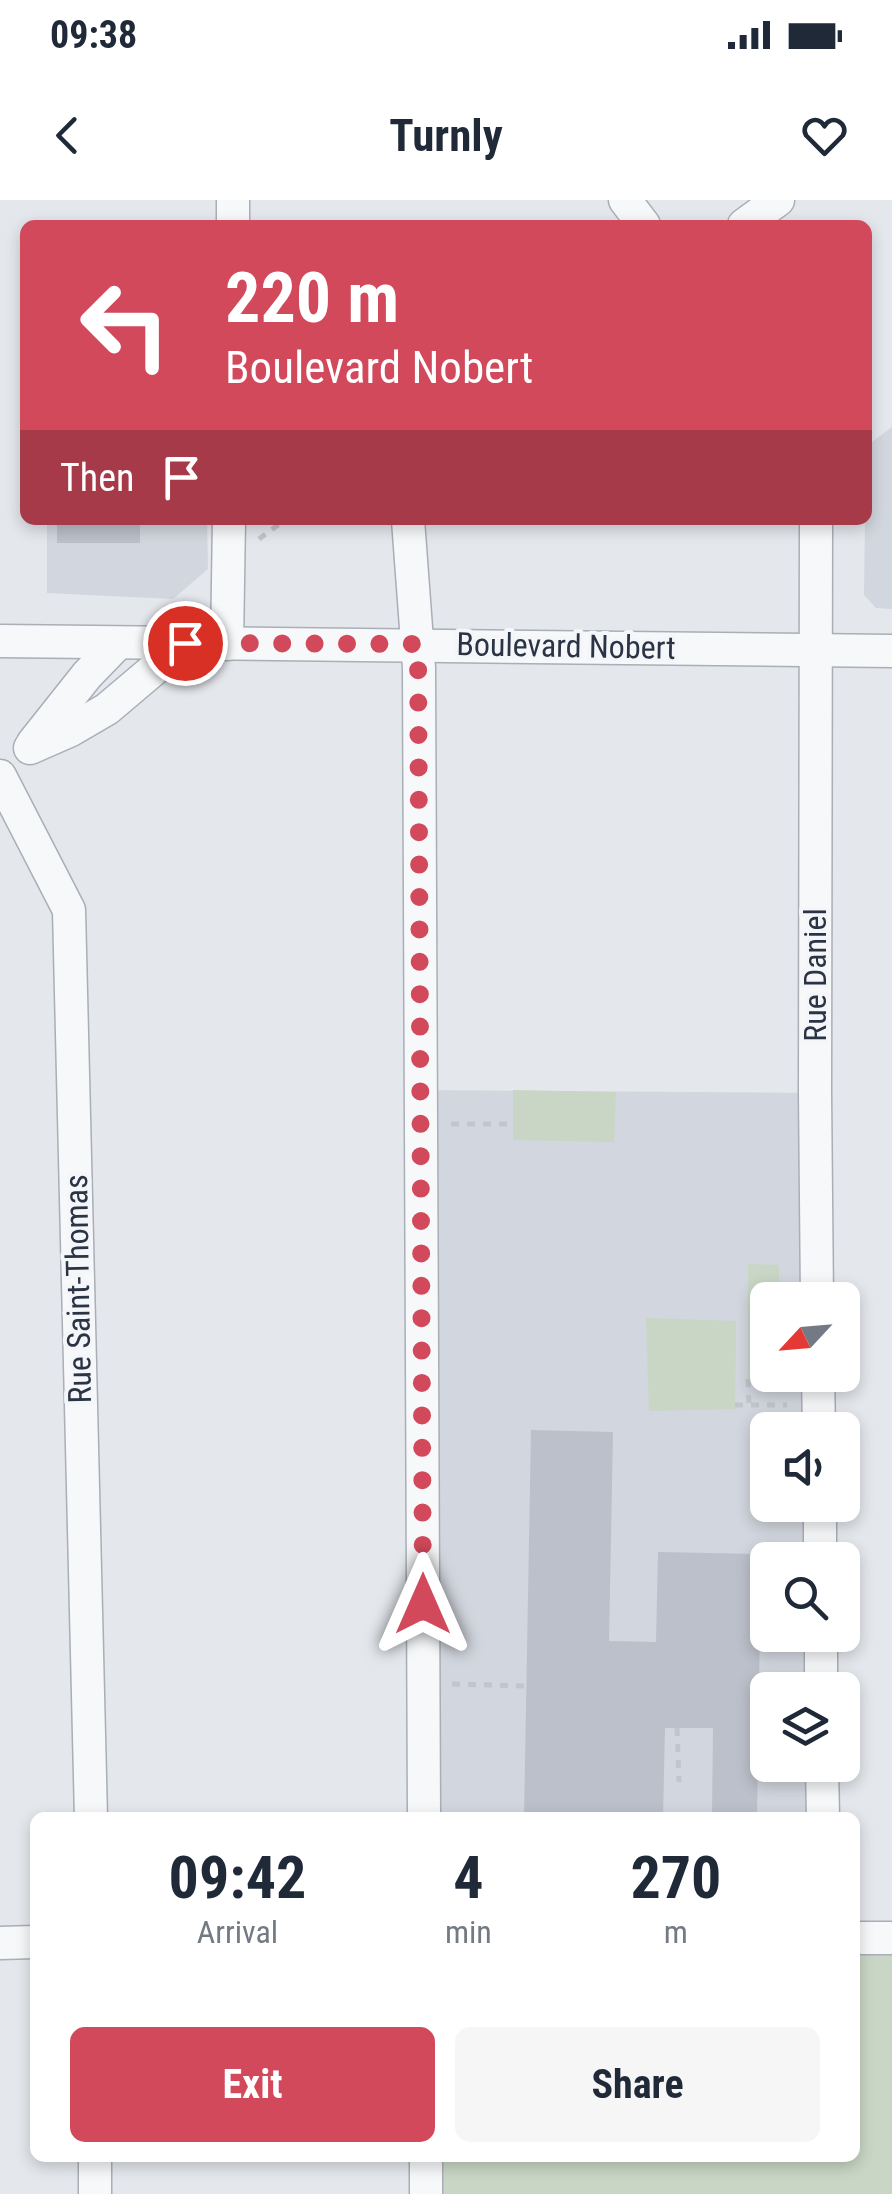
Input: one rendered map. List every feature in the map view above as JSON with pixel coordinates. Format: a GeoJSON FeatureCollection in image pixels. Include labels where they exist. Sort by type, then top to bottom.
{"type":"FeatureCollection","features":[{"type":"Feature","properties":{"kind":"street"},"geometry":{"type":"LineString","coordinates":[[625,200],[640,220]]}},
{"type":"Feature","properties":{"kind":"street"},"geometry":{"type":"LineString","coordinates":[[751,220],[778,200]]}},
{"type":"Feature","properties":{"kind":"street"},"geometry":{"type":"LineString","coordinates":[[228,644],[229,525]]}},
{"type":"Feature","properties":{"kind":"street"},"geometry":{"type":"LineString","coordinates":[[408,525],[418,644],[424,1812]]}},
{"type":"Feature","properties":{"kind":"street","name":"Rue Daniel"},"geometry":{"type":"LineString","coordinates":[[816,525],[818,1282]]}},
{"type":"Feature","properties":{"kind":"street","name":"Boulevard Nobert"},"geometry":{"type":"LineString","coordinates":[[0,641],[892,651]]}},
{"type":"Feature","properties":{"kind":"street"},"geometry":{"type":"LineString","coordinates":[[30,748],[107,709],[185,643]]}},
{"type":"Feature","properties":{"kind":"street"},"geometry":{"type":"LineString","coordinates":[[0,774],[30,748],[87,675],[117,644]]}},
{"type":"Feature","properties":{"kind":"street","name":"Rue Saint-Thomas"},"geometry":{"type":"LineString","coordinates":[[0,774],[69,910],[90,1812]]}},
{"type":"Feature","properties":{"kind":"street"},"geometry":{"type":"LineString","coordinates":[[822,1782],[823,1812]]}},
{"type":"Feature","properties":{"kind":"street"},"geometry":{"type":"LineString","coordinates":[[860,1938],[892,1938]]}},
{"type":"Feature","properties":{"kind":"street"},"geometry":{"type":"LineString","coordinates":[[0,1942],[30,1942]]}},
{"type":"Feature","properties":{"kind":"street"},"geometry":{"type":"LineString","coordinates":[[95,2162],[95,2194]]}},
{"type":"Feature","properties":{"kind":"street"},"geometry":{"type":"LineString","coordinates":[[426,2162],[426,2194]]}},
{"type":"Feature","properties":{"kind":"path"},"geometry":{"type":"LineString","coordinates":[[421,1125],[512,1124]]}},
{"type":"Feature","properties":{"kind":"path"},"geometry":{"type":"LineString","coordinates":[[748,1379],[749,1405]]}},
{"type":"Feature","properties":{"kind":"path"},"geometry":{"type":"LineString","coordinates":[[735,1405],[819,1404]]}},
{"type":"Feature","properties":{"kind":"path"},"geometry":{"type":"LineString","coordinates":[[424,1684],[527,1686]]}},
{"type":"Feature","properties":{"kind":"path"},"geometry":{"type":"LineString","coordinates":[[677,1728],[678,1782]]}},
{"type":"Feature","properties":{"kind":"shaded area"},"geometry":{"type":"Polygon","coordinates":[[[892,427],[892,609],[876,608],[864,595],[865,525],[872,525],[872,442],[892,427]]]}},
{"type":"Feature","properties":{"kind":"shaded area"},"geometry":{"type":"Polygon","coordinates":[[[47,525],[207,525],[208,569],[173,599],[47,593],[47,525]]]}},
{"type":"Feature","properties":{"kind":"shaded area"},"geometry":{"type":"Polygon","coordinates":[[[421,1090],[815,1093],[817,1282],[750,1282],[750,1392],[818,1392],[819,1412],[750,1412],[750,1522],[820,1522],[820,1542],[750,1542],[750,1652],[821,1652],[821,1672],[750,1672],[750,1782],[822,1782],[823,1812],[424,1812],[421,1090]]]}},
{"type":"Feature","properties":{"kind":"green space"},"geometry":{"type":"Polygon","coordinates":[[[513,1090],[616,1092],[614,1142],[513,1140],[513,1090]]]}},
{"type":"Feature","properties":{"kind":"green space"},"geometry":{"type":"Polygon","coordinates":[[[748,1264],[779,1265],[779,1282],[750,1282],[748,1379],[748,1264]]]}},
{"type":"Feature","properties":{"kind":"green space"},"geometry":{"type":"Polygon","coordinates":[[[646,1318],[736,1321],[735,1409],[649,1411],[646,1318]]]}},
{"type":"Feature","properties":{"kind":"green space"},"geometry":{"type":"Polygon","coordinates":[[[860,1938],[892,1938],[892,2194],[426,2194],[426,2162],[860,2162],[860,1938]]]}},
{"type":"Feature","properties":{"kind":"building"},"geometry":{"type":"Polygon","coordinates":[[[57,525],[140,525],[140,543],[57,543],[57,525]]]}},
{"type":"Feature","properties":{"kind":"building"},"geometry":{"type":"Polygon","coordinates":[[[531,1430],[613,1432],[609,1641],[656,1642],[658,1552],[750,1554],[750,1652],[760,1652],[759,1672],[750,1672],[750,1782],[758,1782],[757,1812],[712,1812],[713,1728],[665,1728],[663,1812],[524,1812],[531,1430]]]}},
{"type":"Feature","properties":{"kind":"route"},"geometry":{"type":"LineString","coordinates":[[185,643],[418,644],[423,1604]]}}]}
